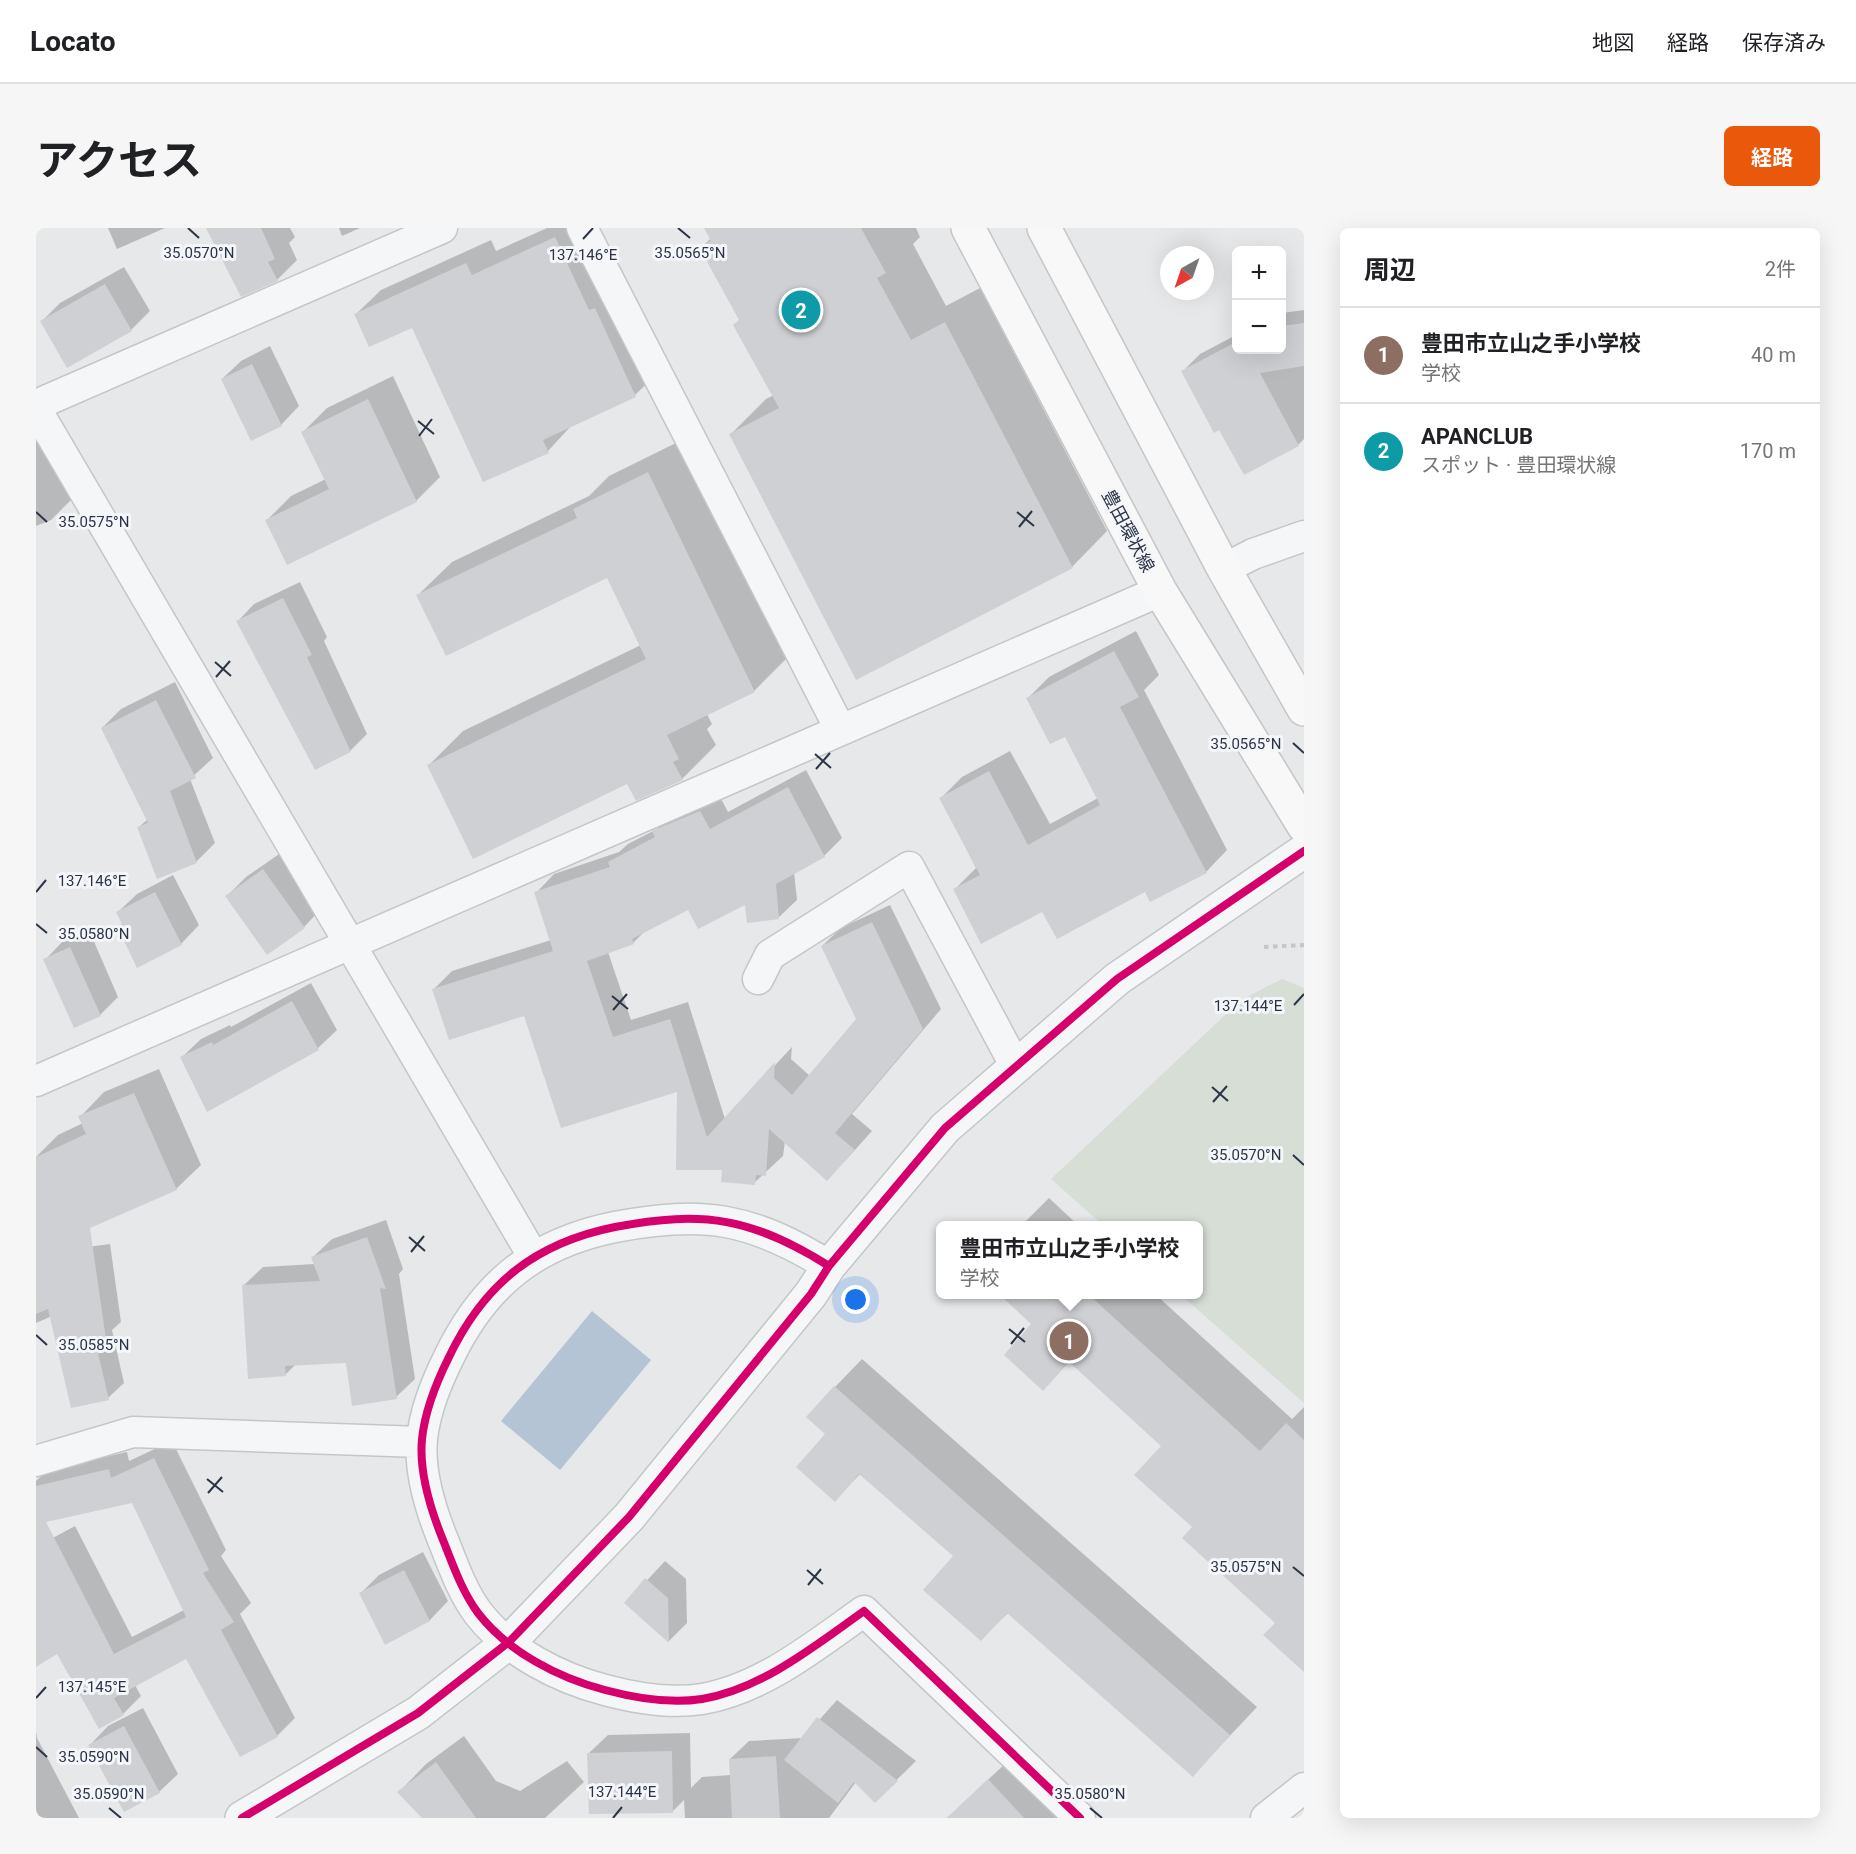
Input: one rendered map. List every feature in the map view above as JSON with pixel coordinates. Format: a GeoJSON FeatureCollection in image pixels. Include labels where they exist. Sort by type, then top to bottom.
{"type":"FeatureCollection","features":[{"type":"Feature","properties":{"kind":"main road","name":"豊田環状線"},"geometry":{"type":"LineString","coordinates":[[968,228],[1160,591],[1304,826]]}},
{"type":"Feature","properties":{"kind":"main road"},"geometry":{"type":"LineString","coordinates":[[1044,228],[1224,569],[1304,709]]}},
{"type":"Feature","properties":{"kind":"street"},"geometry":{"type":"LineString","coordinates":[[441,228],[36,407],[534,1256]]}},
{"type":"Feature","properties":{"kind":"street"},"geometry":{"type":"LineString","coordinates":[[582,228],[840,729]]}},
{"type":"Feature","properties":{"kind":"street"},"geometry":{"type":"LineString","coordinates":[[1224,569],[1253,554],[1304,536]]}},
{"type":"Feature","properties":{"kind":"street"},"geometry":{"type":"LineString","coordinates":[[36,1081],[1160,591]]}},
{"type":"Feature","properties":{"kind":"street"},"geometry":{"type":"LineString","coordinates":[[242,1818],[418,1713],[509,1642],[629,1517],[797,1311],[829,1266],[945,1128],[1117,979],[1304,851]]}},
{"type":"Feature","properties":{"kind":"street"},"geometry":{"type":"LineString","coordinates":[[758,979],[770,955],[909,867],[1016,1067]]}},
{"type":"Feature","properties":{"kind":"street"},"geometry":{"type":"LineString","coordinates":[[829,1266],[790,1242],[752,1227],[714,1219],[686,1217],[604,1229],[534,1256],[495,1287],[461,1330],[438,1379],[427,1412],[422,1442],[425,1476],[434,1517],[460,1583],[479,1614],[509,1642],[547,1668],[586,1685],[664,1700],[702,1699],[740,1688],[792,1660],[864,1611],[1080,1818]]}},
{"type":"Feature","properties":{"kind":"street"},"geometry":{"type":"LineString","coordinates":[[36,1461],[133,1432],[422,1442]]}},
{"type":"Feature","properties":{"kind":"street"},"geometry":{"type":"LineString","coordinates":[[1266,1818],[1304,1788]]}},
{"type":"Feature","properties":{"kind":"path"},"geometry":{"type":"LineString","coordinates":[[1264,946],[1304,945]]}},
{"type":"Feature","properties":{"kind":"shaded area"},"geometry":{"type":"Polygon","coordinates":[[[1282,979],[1304,988],[1304,1403],[1186,1299],[1203,1299],[1203,1221],[1098,1221],[1051,1179],[1241,1000],[1282,979]]]}},
{"type":"Feature","properties":{"kind":"water"},"geometry":{"type":"Polygon","coordinates":[[[592,1311],[651,1360],[560,1470],[501,1421],[592,1311]]]}},
{"type":"Feature","properties":{"kind":"building"},"geometry":{"type":"Polygon","coordinates":[[[206,228],[261,228],[275,259],[268,262],[278,281],[241,297],[206,228]]]}},
{"type":"Feature","properties":{"kind":"building"},"geometry":{"type":"Polygon","coordinates":[[[704,228],[861,228],[886,273],[877,278],[911,340],[945,322],[1073,568],[856,680],[729,434],[779,408],[733,325],[739,320],[699,247],[711,241],[704,228]]]}},
{"type":"Feature","properties":{"kind":"building"},"geometry":{"type":"Polygon","coordinates":[[[555,237],[589,310],[595,308],[636,397],[543,440],[549,453],[483,482],[412,328],[369,347],[354,314],[466,263],[472,275],[555,237]]]}},
{"type":"Feature","properties":{"kind":"building"},"geometry":{"type":"Polygon","coordinates":[[[105,284],[132,331],[67,368],[40,321],[105,284]]]}},
{"type":"Feature","properties":{"kind":"building"},"geometry":{"type":"Polygon","coordinates":[[[1304,323],[1304,366],[1260,373],[1299,446],[1244,475],[1219,430],[1214,433],[1181,371],[1232,344],[1232,354],[1286,354],[1286,325],[1304,323]]]}},
{"type":"Feature","properties":{"kind":"building"},"geometry":{"type":"Polygon","coordinates":[[[252,364],[282,426],[251,441],[221,379],[252,364]]]}},
{"type":"Feature","properties":{"kind":"building"},"geometry":{"type":"Polygon","coordinates":[[[368,399],[417,502],[287,565],[265,520],[329,489],[301,432],[368,399]]]}},
{"type":"Feature","properties":{"kind":"building"},"geometry":{"type":"Polygon","coordinates":[[[648,472],[755,692],[667,735],[679,759],[673,762],[683,780],[636,801],[627,784],[473,859],[427,765],[646,659],[607,578],[446,656],[416,595],[577,518],[573,509],[648,472]]]}},
{"type":"Feature","properties":{"kind":"building"},"geometry":{"type":"Polygon","coordinates":[[[283,598],[312,655],[307,657],[351,752],[315,770],[236,621],[283,598]]]}},
{"type":"Feature","properties":{"kind":"building"},"geometry":{"type":"Polygon","coordinates":[[[1114,651],[1139,697],[1120,707],[1207,873],[1150,902],[1145,892],[1057,939],[1042,912],[981,944],[953,889],[980,875],[939,798],[989,771],[1028,845],[1100,805],[1065,737],[1050,744],[1026,698],[1114,651]]]}},
{"type":"Feature","properties":{"kind":"building"},"geometry":{"type":"Polygon","coordinates":[[[156,700],[196,778],[170,791],[197,863],[157,879],[137,827],[148,823],[101,728],[156,700]]]}},
{"type":"Feature","properties":{"kind":"building"},"geometry":{"type":"Polygon","coordinates":[[[788,787],[825,857],[776,884],[779,919],[747,923],[745,905],[698,929],[688,910],[632,939],[634,944],[587,961],[613,1037],[670,1019],[707,1137],[775,1062],[774,1078],[792,1095],[856,1019],[821,946],[872,922],[923,1029],[835,1133],[855,1150],[827,1181],[769,1129],[766,1176],[756,1175],[755,1185],[721,1182],[722,1170],[676,1170],[677,1092],[561,1128],[524,1016],[449,1040],[432,989],[553,951],[534,892],[610,867],[608,862],[655,837],[652,831],[700,811],[710,829],[788,787]]]}},
{"type":"Feature","properties":{"kind":"building"},"geometry":{"type":"Polygon","coordinates":[[[263,869],[305,928],[267,955],[225,896],[263,869]]]}},
{"type":"Feature","properties":{"kind":"building"},"geometry":{"type":"Polygon","coordinates":[[[155,892],[182,945],[137,968],[117,926],[122,924],[116,912],[155,892]]]}},
{"type":"Feature","properties":{"kind":"building"},"geometry":{"type":"Polygon","coordinates":[[[70,947],[101,1016],[74,1028],[43,959],[70,947]]]}},
{"type":"Feature","properties":{"kind":"building"},"geometry":{"type":"Polygon","coordinates":[[[292,1001],[319,1050],[207,1112],[180,1057],[212,1042],[213,1045],[292,1001]]]}},
{"type":"Feature","properties":{"kind":"building"},"geometry":{"type":"Polygon","coordinates":[[[134,1093],[177,1190],[90,1228],[106,1339],[95,1340],[109,1400],[71,1408],[48,1309],[36,1314],[36,1157],[86,1134],[78,1116],[134,1093]]]}},
{"type":"Feature","properties":{"kind":"building"},"geometry":{"type":"Polygon","coordinates":[[[367,1237],[386,1289],[380,1288],[397,1399],[352,1406],[346,1363],[285,1366],[286,1376],[248,1379],[242,1285],[320,1281],[311,1257],[367,1237]]]}},
{"type":"Feature","properties":{"kind":"building"},"geometry":{"type":"Polygon","coordinates":[[[1004,1299],[1093,1299],[1260,1451],[1286,1423],[1304,1440],[1304,1672],[1263,1635],[1275,1623],[1182,1538],[1192,1527],[1134,1475],[1161,1446],[1069,1362],[1043,1391],[1004,1355],[1031,1324],[1004,1299]]]}},
{"type":"Feature","properties":{"kind":"building"},"geometry":{"type":"Polygon","coordinates":[[[834,1386],[1230,1735],[1193,1777],[1007,1613],[981,1641],[923,1590],[953,1556],[859,1474],[835,1502],[796,1467],[825,1434],[806,1417],[834,1386]]]}},
{"type":"Feature","properties":{"kind":"building"},"geometry":{"type":"Polygon","coordinates":[[[154,1458],[209,1570],[203,1573],[234,1622],[221,1630],[278,1737],[240,1757],[186,1659],[114,1698],[124,1715],[99,1729],[57,1654],[36,1667],[36,1486],[109,1469],[111,1478],[154,1458]],[[132,1503],[46,1522],[114,1654],[186,1617],[132,1503]]]}},
{"type":"Feature","properties":{"kind":"building"},"geometry":{"type":"Polygon","coordinates":[[[404,1570],[430,1621],[385,1645],[359,1593],[404,1570]]]}},
{"type":"Feature","properties":{"kind":"building"},"geometry":{"type":"Polygon","coordinates":[[[645,1578],[668,1598],[669,1643],[624,1603],[645,1578]]]}},
{"type":"Feature","properties":{"kind":"building"},"geometry":{"type":"Polygon","coordinates":[[[817,1717],[898,1781],[875,1803],[854,1782],[838,1803],[784,1760],[817,1717]]]}},
{"type":"Feature","properties":{"kind":"building"},"geometry":{"type":"Polygon","coordinates":[[[124,1726],[160,1793],[124,1812],[88,1745],[124,1726]]]}},
{"type":"Feature","properties":{"kind":"building"},"geometry":{"type":"Polygon","coordinates":[[[672,1751],[673,1813],[589,1814],[587,1753],[672,1751]]]}},
{"type":"Feature","properties":{"kind":"building"},"geometry":{"type":"Polygon","coordinates":[[[776,1756],[780,1818],[732,1818],[729,1759],[776,1756]]]}},
{"type":"Feature","properties":{"kind":"building"},"geometry":{"type":"Polygon","coordinates":[[[436,1762],[476,1818],[422,1818],[397,1792],[436,1762]]]}},
{"type":"Feature","properties":{"kind":"building"},"geometry":{"type":"Polygon","coordinates":[[[988,1779],[1024,1818],[947,1818],[988,1779]]]}},
{"type":"Feature","properties":{"kind":"cycle path"},"geometry":{"type":"LineString","coordinates":[[242,1818],[418,1713],[509,1642],[629,1517],[811,1294],[829,1266],[945,1128],[1117,979],[1304,851]]}},
{"type":"Feature","properties":{"kind":"cycle path"},"geometry":{"type":"LineString","coordinates":[[829,1266],[776,1237],[751,1228],[702,1219],[675,1219],[615,1227],[586,1234],[560,1244],[515,1271],[478,1308],[463,1331],[436,1387],[423,1428],[422,1463],[426,1488],[457,1576],[478,1613],[504,1640],[519,1651],[553,1671],[588,1685],[641,1698],[678,1701],[702,1699],[746,1686],[788,1664],[864,1611],[1080,1818]]}},
{"type":"Feature","properties":{"kind":"place","name":"APANCLUB"},"geometry":{"type":"Point","coordinates":[801,310]}},
{"type":"Feature","properties":{"kind":"place","name":"豊田市立山之手小学校"},"geometry":{"type":"Point","coordinates":[1069,1341]}}]}
